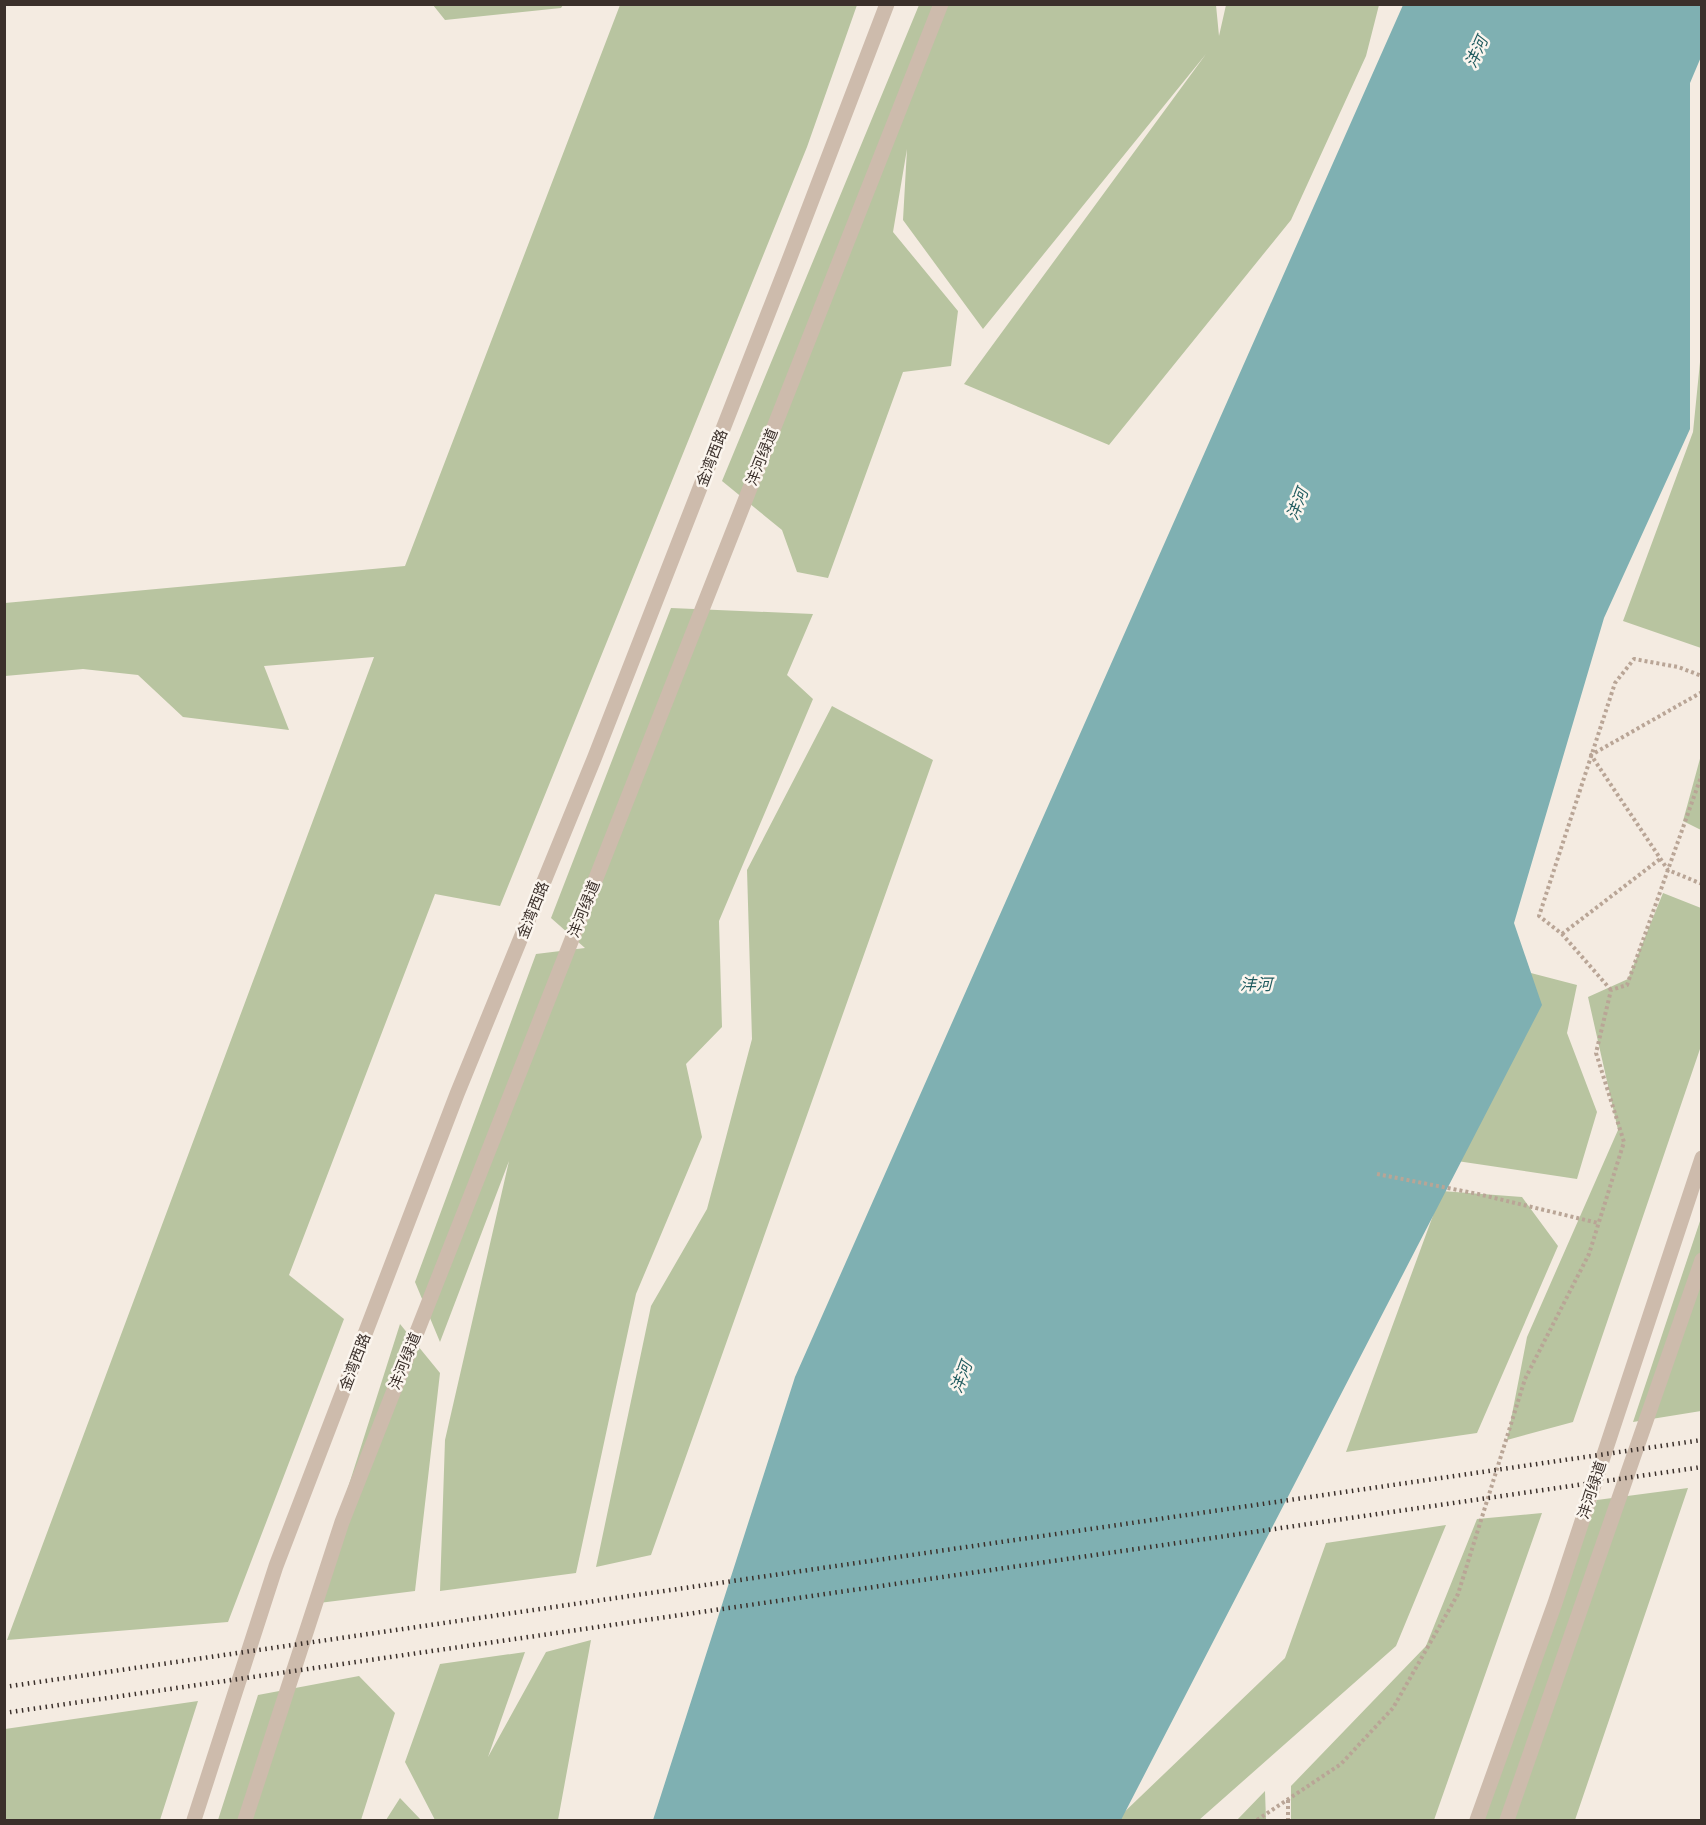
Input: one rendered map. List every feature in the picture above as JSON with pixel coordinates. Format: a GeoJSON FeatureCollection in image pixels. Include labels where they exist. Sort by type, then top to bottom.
{"type":"FeatureCollection","features":[{"type":"Feature","properties":{"kind":"street","name":"金湾西路"},"geometry":{"type":"LineString","coordinates":[[194,1821],[285,1544],[457,1094],[594,759],[785,272],[886,4]]}},
{"type":"Feature","properties":{"kind":"street","name":"沣河绿道"},"geometry":{"type":"LineString","coordinates":[[245,1821],[342,1522],[941,4]]}},
{"type":"Feature","properties":{"kind":"street","name":"沣河绿道"},"geometry":{"type":"LineString","coordinates":[[1477,1821],[1555,1603],[1701,1158]]}},
{"type":"Feature","properties":{"kind":"street"},"geometry":{"type":"LineString","coordinates":[[1507,1821],[1701,1260]]}},
{"type":"Feature","properties":{"kind":"path"},"geometry":{"type":"LineString","coordinates":[[1611,990],[1562,934],[1539,916],[1615,683],[1635,659],[1678,667],[1701,676]]}},
{"type":"Feature","properties":{"kind":"path"},"geometry":{"type":"LineString","coordinates":[[1591,755],[1701,692]]}},
{"type":"Feature","properties":{"kind":"path"},"geometry":{"type":"LineString","coordinates":[[1591,755],[1668,870],[1701,884]]}},
{"type":"Feature","properties":{"kind":"path"},"geometry":{"type":"LineString","coordinates":[[1611,990],[1626,985],[1701,774]]}},
{"type":"Feature","properties":{"kind":"path"},"geometry":{"type":"LineString","coordinates":[[1562,934],[1660,859]]}},
{"type":"Feature","properties":{"kind":"path"},"geometry":{"type":"LineString","coordinates":[[1257,1821],[1341,1764],[1393,1708],[1458,1593],[1525,1379],[1588,1254],[1624,1142],[1596,1053],[1611,990]]}},
{"type":"Feature","properties":{"kind":"path"},"geometry":{"type":"LineString","coordinates":[[1377,1174],[1478,1194],[1598,1223]]}},
{"type":"Feature","properties":{"kind":"path"},"geometry":{"type":"LineString","coordinates":[[1288,1799],[1288,1821]]}},
{"type":"Feature","properties":{"kind":"green space"},"geometry":{"type":"Polygon","coordinates":[[[433,5],[563,5],[561,8],[445,20],[433,5]]]}},
{"type":"Feature","properties":{"kind":"green space"},"geometry":{"type":"Polygon","coordinates":[[[620,5],[857,5],[807,147],[500,906],[435,894],[289,1275],[344,1319],[228,1622],[7,1640],[374,657],[264,666],[289,730],[183,717],[138,675],[83,669],[5,676],[5,603],[405,566],[620,5]]]}},
{"type":"Feature","properties":{"kind":"green space"},"geometry":{"type":"Polygon","coordinates":[[[919,5],[1216,5],[1219,36],[1226,5],[1379,5],[1366,56],[1291,220],[1109,445],[964,384],[1206,54],[983,329],[903,220],[907,149],[893,232],[958,311],[951,366],[903,372],[828,578],[797,572],[782,530],[722,481],[919,5]]]}},
{"type":"Feature","properties":{"kind":"green space"},"geometry":{"type":"Polygon","coordinates":[[[1701,352],[1702,648],[1623,621],[1693,432],[1701,352]]]}},
{"type":"Feature","properties":{"kind":"green space"},"geometry":{"type":"Polygon","coordinates":[[[671,608],[813,614],[787,675],[813,699],[719,921],[722,1027],[686,1064],[702,1137],[636,1294],[576,1573],[440,1591],[445,1440],[509,1161],[440,1342],[415,1282],[536,954],[585,948],[551,918],[671,608]]]}},
{"type":"Feature","properties":{"kind":"green space"},"geometry":{"type":"Polygon","coordinates":[[[832,706],[933,760],[651,1555],[596,1567],[651,1306],[707,1209],[752,1039],[747,870],[832,706]]]}},
{"type":"Feature","properties":{"kind":"green space"},"geometry":{"type":"Polygon","coordinates":[[[1701,755],[1701,830],[1683,821],[1701,755]]]}},
{"type":"Feature","properties":{"kind":"green space"},"geometry":{"type":"Polygon","coordinates":[[[1663,893],[1701,908],[1701,1046],[1573,1422],[1507,1440],[1527,1337],[1618,1130],[1588,997],[1628,979],[1663,893]]]}},
{"type":"Feature","properties":{"kind":"green space"},"geometry":{"type":"Polygon","coordinates":[[[1527,972],[1577,985],[1567,1033],[1597,1112],[1577,1179],[1457,1161],[1527,972]]]}},
{"type":"Feature","properties":{"kind":"green space"},"geometry":{"type":"Polygon","coordinates":[[[1442,1191],[1522,1197],[1558,1246],[1477,1433],[1346,1452],[1442,1191]]]}},
{"type":"Feature","properties":{"kind":"green space"},"geometry":{"type":"Polygon","coordinates":[[[1701,1218],[1701,1411],[1633,1422],[1701,1218]]]}},
{"type":"Feature","properties":{"kind":"green space"},"geometry":{"type":"Polygon","coordinates":[[[400,1324],[440,1373],[415,1591],[311,1604],[400,1324]]]}},
{"type":"Feature","properties":{"kind":"green space"},"geometry":{"type":"Polygon","coordinates":[[[1688,1488],[1575,1820],[1484,1820],[1582,1537],[1597,1500],[1688,1488]]]}},
{"type":"Feature","properties":{"kind":"green space"},"geometry":{"type":"Polygon","coordinates":[[[1542,1513],[1434,1820],[1291,1820],[1291,1786],[1426,1646],[1477,1519],[1542,1513]]]}},
{"type":"Feature","properties":{"kind":"green space"},"geometry":{"type":"Polygon","coordinates":[[[1446,1525],[1396,1646],[1199,1820],[1116,1820],[1285,1658],[1326,1543],[1446,1525]]]}},
{"type":"Feature","properties":{"kind":"green space"},"geometry":{"type":"Polygon","coordinates":[[[591,1640],[558,1820],[435,1820],[405,1762],[440,1664],[525,1652],[488,1757],[546,1652],[591,1640]]]}},
{"type":"Feature","properties":{"kind":"green space"},"geometry":{"type":"Polygon","coordinates":[[[359,1676],[395,1713],[361,1820],[218,1820],[258,1695],[359,1676]]]}},
{"type":"Feature","properties":{"kind":"green space"},"geometry":{"type":"Polygon","coordinates":[[[198,1701],[160,1820],[5,1820],[5,1729],[198,1701]]]}},
{"type":"Feature","properties":{"kind":"green space"},"geometry":{"type":"Polygon","coordinates":[[[1265,1791],[1266,1820],[1237,1820],[1265,1791]]]}},
{"type":"Feature","properties":{"kind":"green space"},"geometry":{"type":"Polygon","coordinates":[[[400,1798],[421,1820],[386,1820],[400,1798]]]}},
{"type":"Feature","properties":{"kind":"water","name":"沣河"},"geometry":{"type":"Polygon","coordinates":[[[1403,5],[1701,5],[1701,57],[1690,83],[1690,429],[1604,618],[1514,923],[1542,1005],[1121,1820],[653,1820],[795,1377],[1403,5]]]}},
{"type":"Feature","properties":{"kind":"railway"},"geometry":{"type":"LineString","coordinates":[[4,1687],[1702,1440]]}},
{"type":"Feature","properties":{"kind":"railway"},"geometry":{"type":"LineString","coordinates":[[4,1713],[1702,1467]]}}]}
